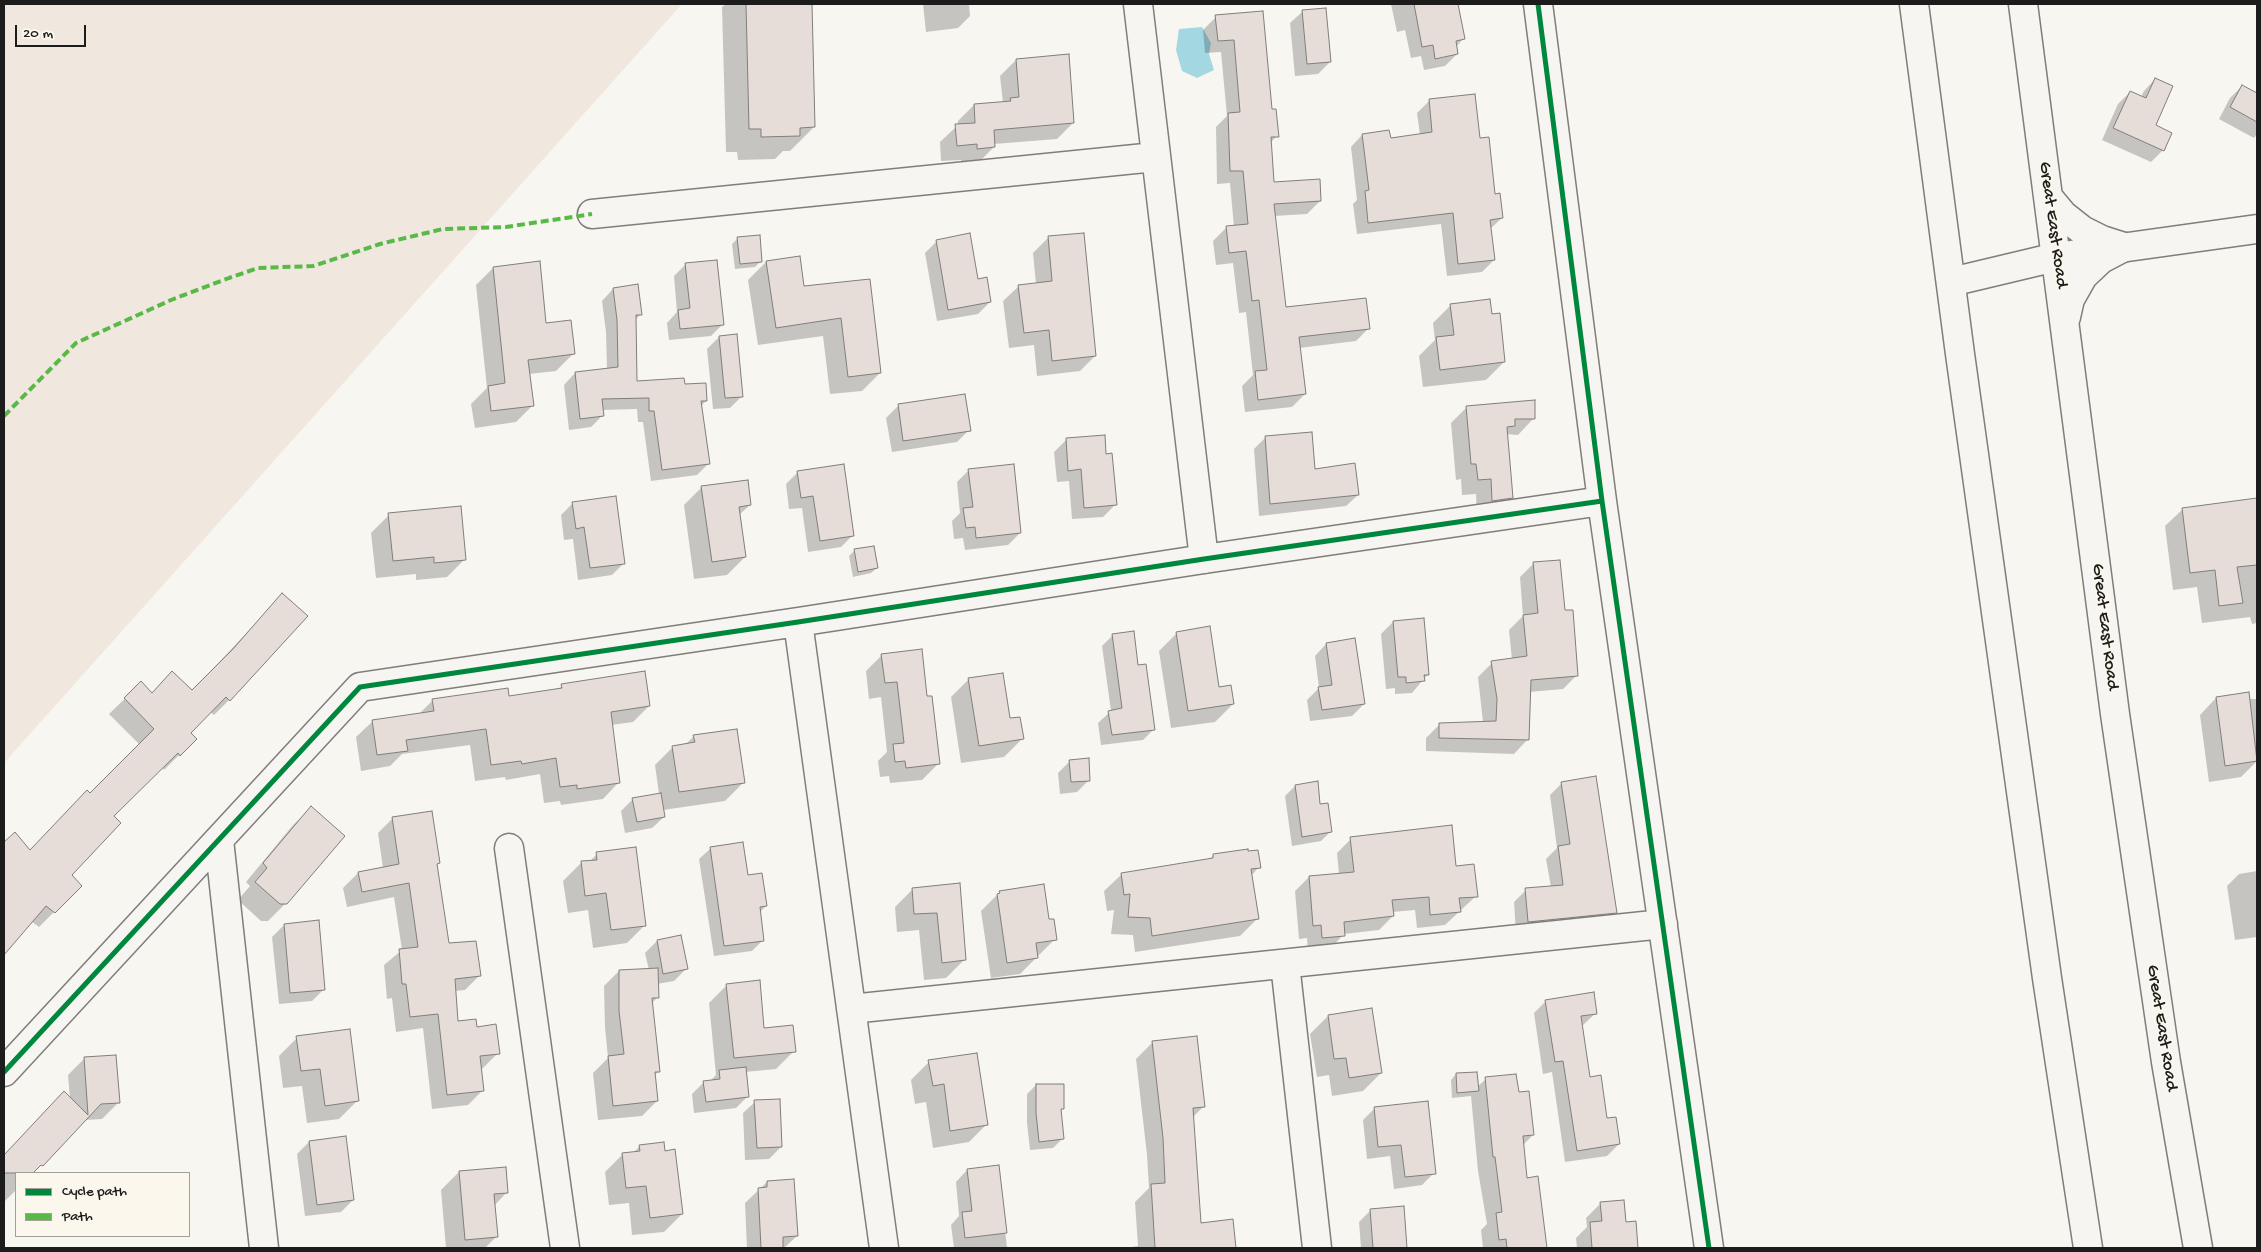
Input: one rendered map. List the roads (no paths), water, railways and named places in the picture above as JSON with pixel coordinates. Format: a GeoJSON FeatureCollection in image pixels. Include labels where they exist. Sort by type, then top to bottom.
{"type":"FeatureCollection","features":[{"type":"Feature","properties":{"kind":"street"},"geometry":{"type":"LineString","coordinates":[[1138,4],[1204,559]]}},
{"type":"Feature","properties":{"kind":"street"},"geometry":{"type":"LineString","coordinates":[[1538,4],[1602,502],[1709,1248]]}},
{"type":"Feature","properties":{"kind":"street"},"geometry":{"type":"LineString","coordinates":[[1914,4],[2047,978],[2088,1248]]}},
{"type":"Feature","properties":{"kind":"street","name":"Great East Road"},"geometry":{"type":"LineString","coordinates":[[2023,4],[2120,743],[2166,1062],[2198,1248]]}},
{"type":"Feature","properties":{"kind":"street"},"geometry":{"type":"LineString","coordinates":[[592,214],[1155,157]]}},
{"type":"Feature","properties":{"kind":"street"},"geometry":{"type":"LineString","coordinates":[[2048,197],[2063,215],[2082,230],[2102,240],[2124,247]]}},
{"type":"Feature","properties":{"kind":"street"},"geometry":{"type":"LineString","coordinates":[[1951,282],[2056,256],[2257,229]]}},
{"type":"Feature","properties":{"kind":"street"},"geometry":{"type":"LineString","coordinates":[[2065,324],[2070,299],[2083,276],[2101,259],[2124,247]]}},
{"type":"Feature","properties":{"kind":"street"},"geometry":{"type":"LineString","coordinates":[[4,1072],[360,687],[1204,559],[1602,502]]}},
{"type":"Feature","properties":{"kind":"street"},"geometry":{"type":"LineString","coordinates":[[798,622],[884,1248]]}},
{"type":"Feature","properties":{"kind":"street"},"geometry":{"type":"LineString","coordinates":[[219,840],[264,1248]]}},
{"type":"Feature","properties":{"kind":"street"},"geometry":{"type":"LineString","coordinates":[[509,848],[565,1248]]}},
{"type":"Feature","properties":{"kind":"street"},"geometry":{"type":"LineString","coordinates":[[851,1009],[1663,924]]}},
{"type":"Feature","properties":{"kind":"street"},"geometry":{"type":"LineString","coordinates":[[1285,964],[1317,1248]]}},
{"type":"Feature","properties":{"kind":"water"},"geometry":{"type":"Polygon","coordinates":[[[1202,27],[1211,43],[1209,54],[1214,70],[1197,78],[1182,71],[1176,50],[1179,29],[1202,27]]]}}]}
